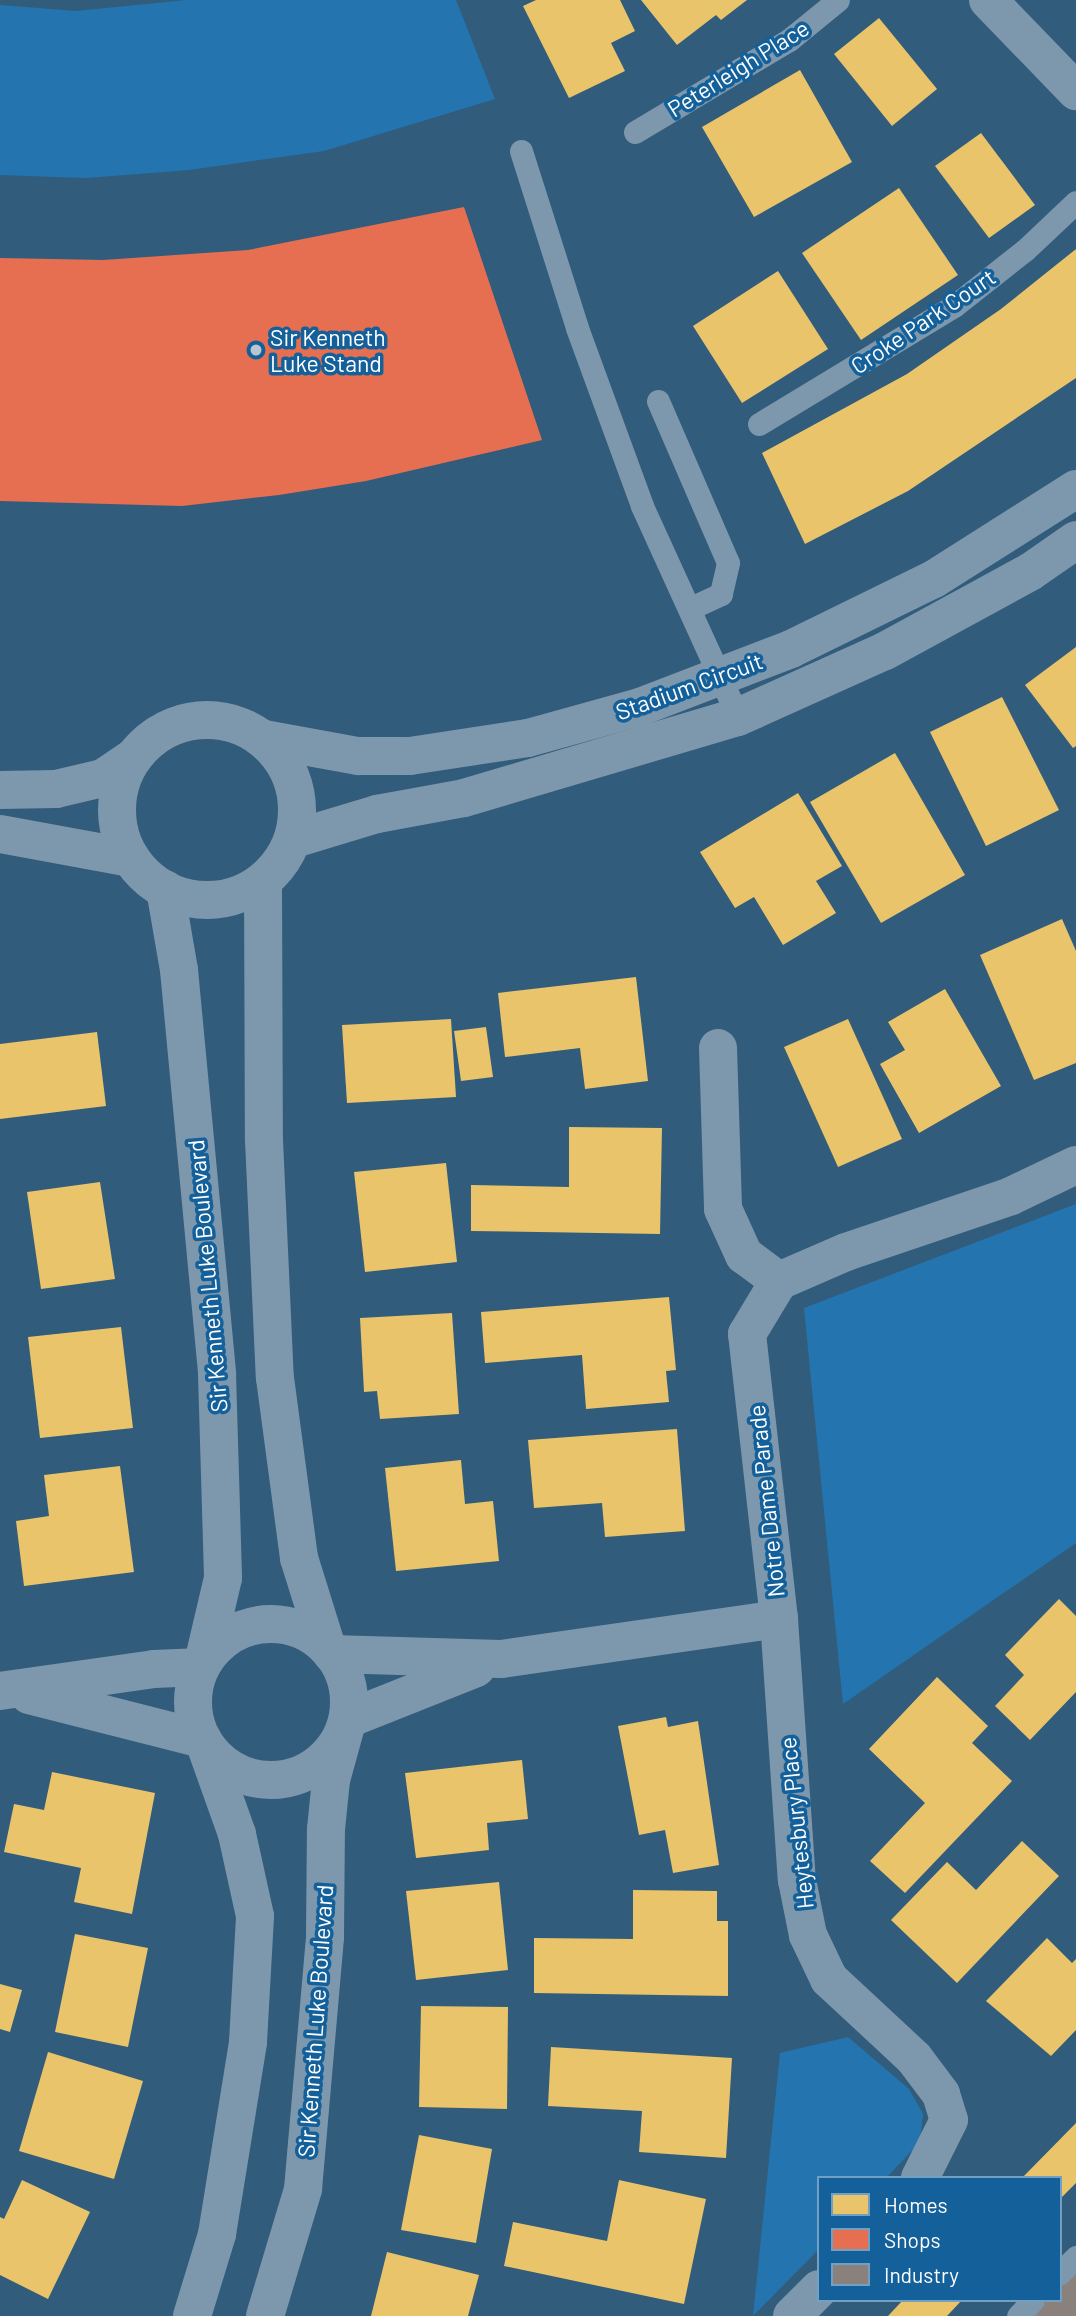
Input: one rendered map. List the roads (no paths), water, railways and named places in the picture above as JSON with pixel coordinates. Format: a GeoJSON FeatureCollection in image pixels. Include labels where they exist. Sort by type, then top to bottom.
{"type":"FeatureCollection","features":[{"type":"Feature","properties":{"kind":"street"},"geometry":{"type":"LineString","coordinates":[[988,0],[1076,91]]}},
{"type":"Feature","properties":{"kind":"street","name":"Stadium Circuit"},"geometry":{"type":"LineString","coordinates":[[264,739],[358,756],[410,756],[528,738],[640,707],[791,649],[934,579],[1076,488]]}},
{"type":"Feature","properties":{"kind":"street","name":"Stadium Circuit"},"geometry":{"type":"LineString","coordinates":[[293,839],[377,814],[477,794],[738,718],[885,651],[1030,572],[1076,540]]}},
{"type":"Feature","properties":{"kind":"street"},"geometry":{"type":"LineString","coordinates":[[0,790],[56,789],[103,778],[133,758],[165,729],[186,722],[214,719],[264,739],[283,759],[295,785],[298,812],[293,839],[282,863],[263,882],[241,895],[215,900],[189,899],[164,890],[145,877],[131,858],[120,834],[116,808],[121,782],[133,758]]}},
{"type":"Feature","properties":{"kind":"street"},"geometry":{"type":"LineString","coordinates":[[0,834],[131,858]]}},
{"type":"Feature","properties":{"kind":"street","name":"Sir Kenneth Luke Boulevard"},"geometry":{"type":"LineString","coordinates":[[263,882],[264,1140],[275,1378],[299,1558],[329,1651],[349,1696],[347,1721],[331,1780],[326,1829],[325,1937],[303,2189],[265,2316]]}},
{"type":"Feature","properties":{"kind":"street","name":"Sir Kenneth Luke Boulevard"},"geometry":{"type":"LineString","coordinates":[[164,890],[179,971],[217,1374],[223,1578],[193,1703],[203,1742],[237,1834],[255,1916],[248,2042],[217,2234],[192,2316]]}},
{"type":"Feature","properties":{"kind":"street"},"geometry":{"type":"LineString","coordinates":[[718,1048],[723,1209],[744,1255],[779,1280],[846,1252],[1010,1196],[1076,1165]]}},
{"type":"Feature","properties":{"kind":"street","name":"Notre Dame Parade"},"geometry":{"type":"LineString","coordinates":[[329,1651],[501,1659],[779,1619],[747,1334],[779,1280]]}},
{"type":"Feature","properties":{"kind":"street","name":"Heytesbury Place"},"geometry":{"type":"LineString","coordinates":[[779,1619],[797,1880],[808,1935],[829,1979],[914,2058],[941,2094],[949,2120],[921,2176]]}},
{"type":"Feature","properties":{"kind":"street"},"geometry":{"type":"LineString","coordinates":[[5,1691],[154,1669],[202,1665],[218,1644],[238,1631],[261,1625],[285,1625],[308,1633],[329,1651]]}},
{"type":"Feature","properties":{"kind":"street","name":"Notre Dame Parade"},"geometry":{"type":"LineString","coordinates":[[347,1721],[501,1659]]}},
{"type":"Feature","properties":{"kind":"street"},"geometry":{"type":"LineString","coordinates":[[5,1691],[203,1742],[222,1763],[244,1776],[270,1781],[296,1777],[318,1765],[336,1746],[347,1721]]}},
{"type":"Feature","properties":{"kind":"street"},"geometry":{"type":"LineString","coordinates":[[792,2316],[817,2291]]}},
{"type":"Feature","properties":{"kind":"lane","name":"Peterleigh Place"},"geometry":{"type":"LineString","coordinates":[[635,132],[789,40],[838,0]]}},
{"type":"Feature","properties":{"kind":"lane"},"geometry":{"type":"LineString","coordinates":[[521,151],[577,328],[642,506],[738,718]]}},
{"type":"Feature","properties":{"kind":"lane","name":"Croke Park Court"},"geometry":{"type":"LineString","coordinates":[[759,424],[954,306],[1025,250],[1076,202]]}},
{"type":"Feature","properties":{"kind":"lane"},"geometry":{"type":"LineString","coordinates":[[658,401],[728,563],[721,594],[689,609]]}},
{"type":"Feature","properties":{"kind":"lane"},"geometry":{"type":"LineString","coordinates":[[1062,2271],[1076,2257]]}},
{"type":"Feature","properties":{"kind":"lane"},"geometry":{"type":"LineString","coordinates":[[1018,2316],[1031,2302]]}},
{"type":"Feature","properties":{"kind":"place","name":"Sir Kenneth Luke Stand"},"geometry":{"type":"Point","coordinates":[256,350]}}]}
